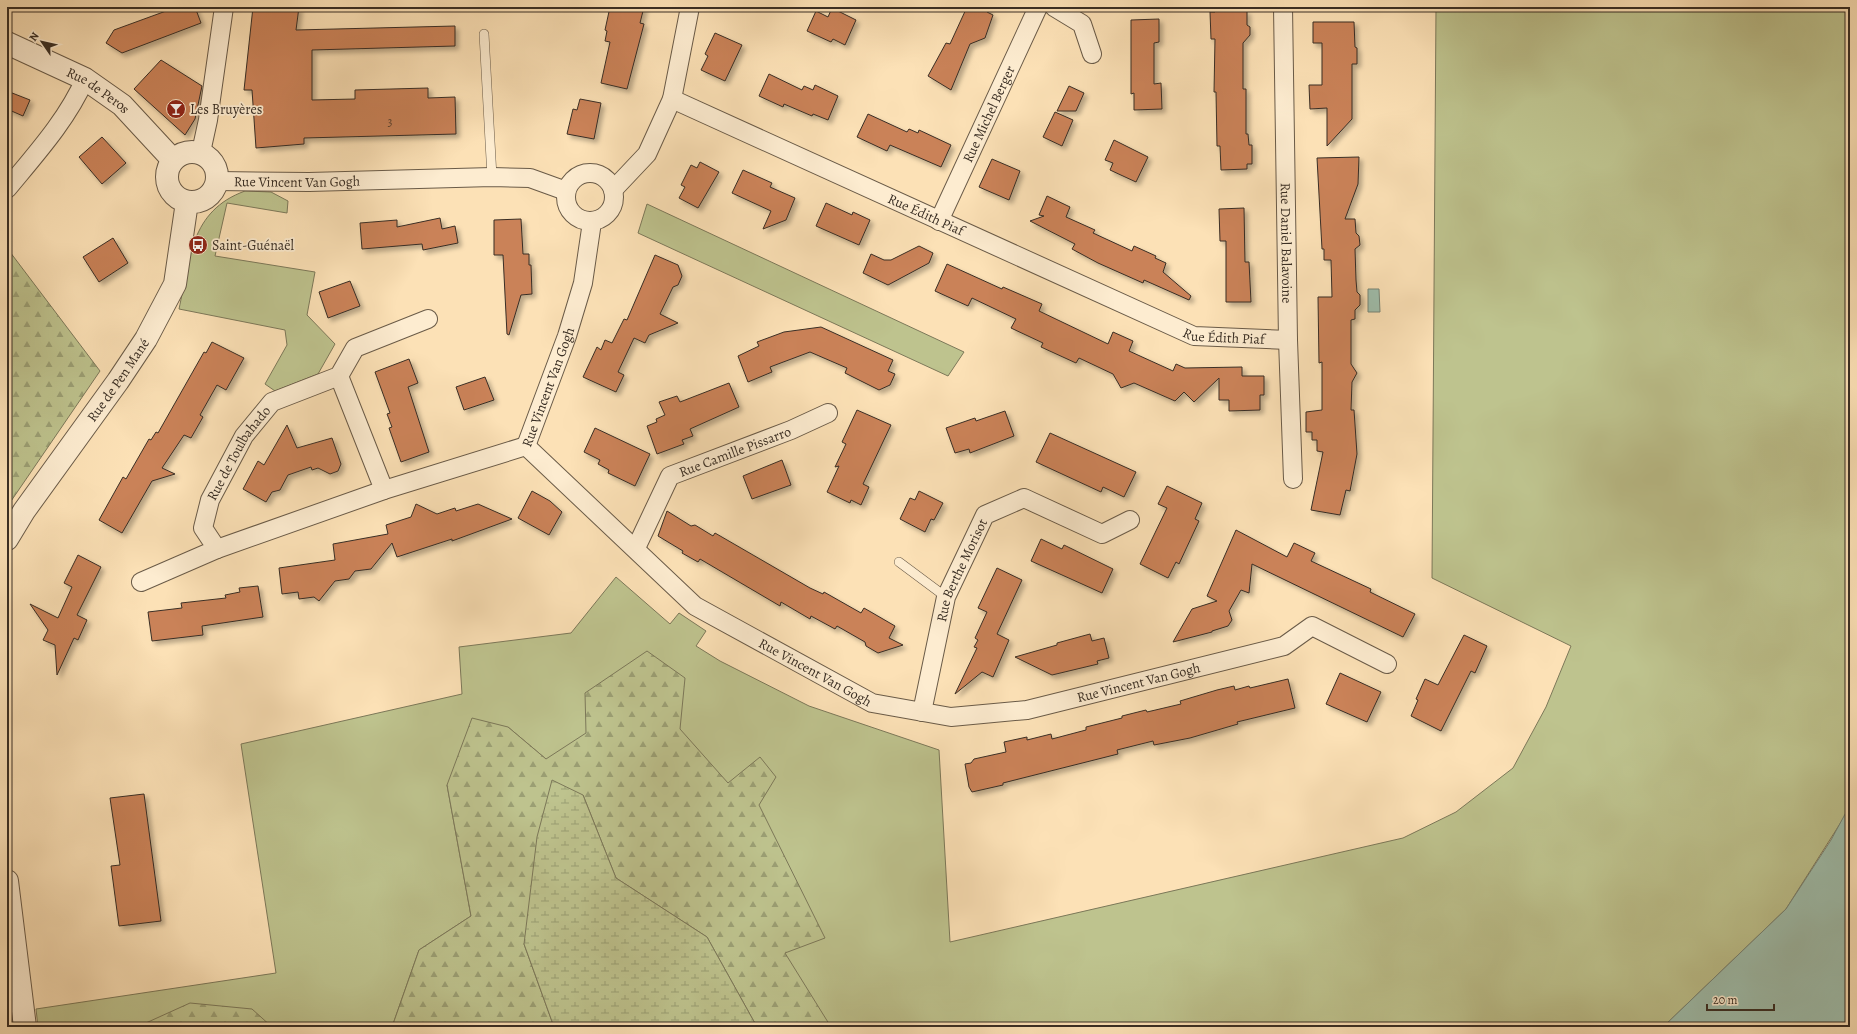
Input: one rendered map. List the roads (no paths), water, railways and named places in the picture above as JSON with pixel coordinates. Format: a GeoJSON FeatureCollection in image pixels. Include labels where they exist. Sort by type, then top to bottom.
{"type":"FeatureCollection","features":[{"type":"Feature","properties":{"kind":"street"},"geometry":{"type":"LineString","coordinates":[[201,152],[208,120],[224,7]]}},
{"type":"Feature","properties":{"kind":"street"},"geometry":{"type":"LineString","coordinates":[[613,190],[647,154],[672,99],[690,7]]}},
{"type":"Feature","properties":{"kind":"street","name":"Rue Michel Berger"},"geometry":{"type":"LineString","coordinates":[[939,221],[1038,7]]}},
{"type":"Feature","properties":{"kind":"street"},"geometry":{"type":"LineString","coordinates":[[1054,7],[1082,24],[1092,54]]}},
{"type":"Feature","properties":{"kind":"street","name":"Rue Daniel Balavoine"},"geometry":{"type":"LineString","coordinates":[[1283,7],[1288,340],[1293,479]]}},
{"type":"Feature","properties":{"kind":"street","name":"Rue de Peros"},"geometry":{"type":"LineString","coordinates":[[7,43],[85,79],[122,105],[172,159]]}},
{"type":"Feature","properties":{"kind":"street"},"geometry":{"type":"LineString","coordinates":[[7,189],[60,121],[78,95],[85,79]]}},
{"type":"Feature","properties":{"kind":"street","name":"Rue Édith Piaf"},"geometry":{"type":"LineString","coordinates":[[672,99],[1194,336],[1288,340]]}},
{"type":"Feature","properties":{"kind":"street"},"geometry":{"type":"LineString","coordinates":[[201,152],[214,162],[217,170],[217,181],[211,194],[200,200],[186,202],[171,192],[167,183],[167,173],[172,159],[182,154],[201,152]]}},
{"type":"Feature","properties":{"kind":"street"},"geometry":{"type":"LineString","coordinates":[[589,173],[604,178],[613,190],[613,204],[610,211],[605,216],[592,222],[582,220],[574,216],[568,209],[566,191],[569,184],[582,174],[589,173]]}},
{"type":"Feature","properties":{"kind":"street","name":"Rue Vincent Van Gogh"},"geometry":{"type":"LineString","coordinates":[[217,181],[309,182],[492,177],[530,178],[566,191]]}},
{"type":"Feature","properties":{"kind":"street","name":"Rue de Pen Mané"},"geometry":{"type":"LineString","coordinates":[[7,539],[24,511],[118,381],[146,339],[175,284],[186,202]]}},
{"type":"Feature","properties":{"kind":"street","name":"Rue Vincent Van Gogh"},"geometry":{"type":"LineString","coordinates":[[592,222],[583,283],[567,336],[526,446],[636,548],[695,606],[872,703],[951,716],[1027,710],[1284,646],[1312,626],[1387,664]]}},
{"type":"Feature","properties":{"kind":"street"},"geometry":{"type":"LineString","coordinates":[[384,490],[340,376],[355,348],[428,319]]}},
{"type":"Feature","properties":{"kind":"street","name":"Rue de Toulbahado"},"geometry":{"type":"LineString","coordinates":[[217,549],[204,528],[210,500],[244,436],[272,402],[340,376]]}},
{"type":"Feature","properties":{"kind":"street","name":"Rue Camille Pissarro"},"geometry":{"type":"LineString","coordinates":[[636,548],[670,476],[791,430],[828,413]]}},
{"type":"Feature","properties":{"kind":"street"},"geometry":{"type":"LineString","coordinates":[[141,582],[217,549],[384,490],[526,446]]}},
{"type":"Feature","properties":{"kind":"street","name":"Rue Berthe Morisot"},"geometry":{"type":"LineString","coordinates":[[922,712],[946,597],[985,515],[1024,498],[1102,534],[1130,520]]}},
{"type":"Feature","properties":{"kind":"street"},"geometry":{"type":"LineString","coordinates":[[7,881],[25,1027]]}},
{"type":"Feature","properties":{"kind":"lane"},"geometry":{"type":"LineString","coordinates":[[484,34],[492,177]]}},
{"type":"Feature","properties":{"kind":"lane"},"geometry":{"type":"LineString","coordinates":[[900,562],[946,597]]}},
{"type":"Feature","properties":{"kind":"place","name":"Les Bruyères"},"geometry":{"type":"Point","coordinates":[176,109]}},
{"type":"Feature","properties":{"kind":"place","name":"Saint-Guénaël"},"geometry":{"type":"Point","coordinates":[198,245]}}]}
